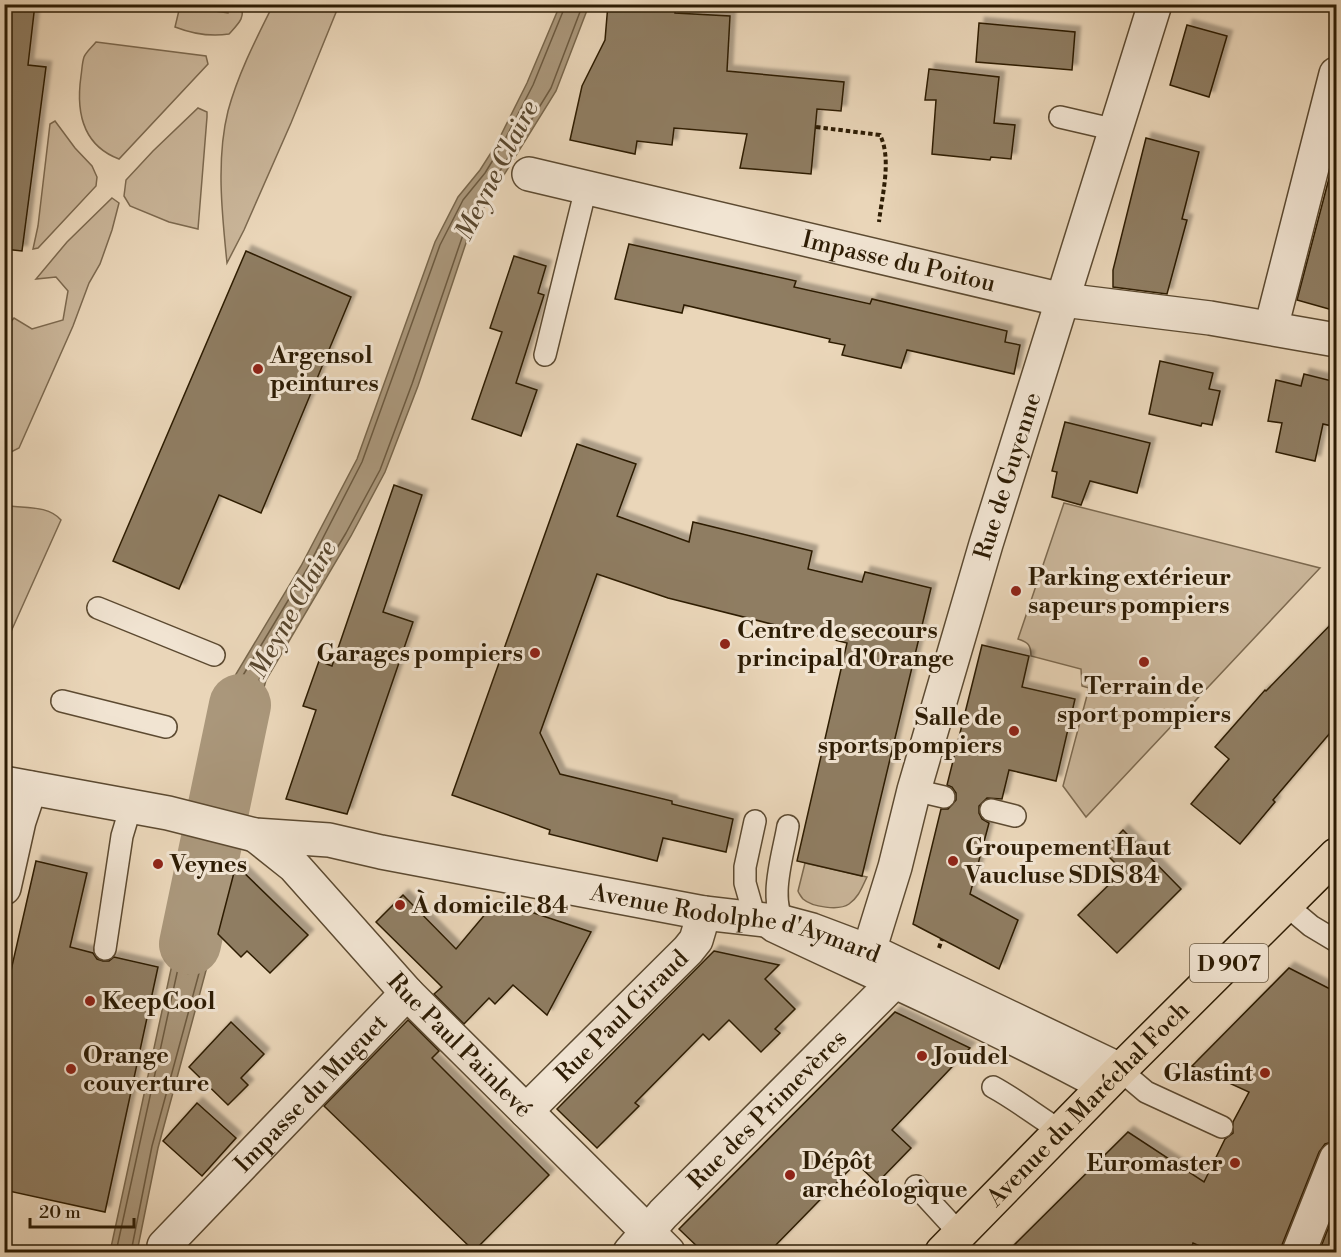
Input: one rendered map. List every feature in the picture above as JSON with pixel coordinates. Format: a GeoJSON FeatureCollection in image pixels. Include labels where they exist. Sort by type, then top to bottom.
{"type":"FeatureCollection","features":[{"type":"Feature","properties":{"kind":"main road","name":"Avenue du Maréchal Foch"},"geometry":{"type":"LineString","coordinates":[[951,1243],[1336,855]]}},
{"type":"Feature","properties":{"kind":"street","name":"Rue de Guyenne"},"geometry":{"type":"LineString","coordinates":[[868,951],[895,867],[929,794],[986,544],[1155,4]]}},
{"type":"Feature","properties":{"kind":"street"},"geometry":{"type":"LineString","coordinates":[[1271,328],[1336,74]]}},
{"type":"Feature","properties":{"kind":"street","name":"Impasse du Poitou"},"geometry":{"type":"LineString","coordinates":[[529,174],[1063,300],[1210,318],[1336,340]]}},
{"type":"Feature","properties":{"kind":"street"},"geometry":{"type":"LineString","coordinates":[[4,888],[19,821],[17,785]]}},
{"type":"Feature","properties":{"kind":"street","name":"Avenue Rodolphe d'Aymard"},"geometry":{"type":"LineString","coordinates":[[17,785],[197,819],[255,835],[329,840],[381,852],[780,928],[812,930],[868,951],[899,977],[1111,1080]]}},
{"type":"Feature","properties":{"kind":"street","name":"Rue Paul Painlevé"},"geometry":{"type":"LineString","coordinates":[[255,835],[294,866],[407,993],[526,1111],[649,1246]]}},
{"type":"Feature","properties":{"kind":"street"},"geometry":{"type":"LineString","coordinates":[[294,866],[329,840]]}},
{"type":"Feature","properties":{"kind":"street","name":"Rue Paul Giraud"},"geometry":{"type":"LineString","coordinates":[[526,1111],[688,950],[696,940],[704,913]]}},
{"type":"Feature","properties":{"kind":"street","name":"Rue des Primevères"},"geometry":{"type":"LineString","coordinates":[[649,1246],[663,1214],[899,977]]}},
{"type":"Feature","properties":{"kind":"street","name":"Impasse du Muguet"},"geometry":{"type":"LineString","coordinates":[[164,1246],[407,993]]}},
{"type":"Feature","properties":{"kind":"street"},"geometry":{"type":"LineString","coordinates":[[1299,1252],[1336,1159]]}},
{"type":"Feature","properties":{"kind":"lane"},"geometry":{"type":"LineString","coordinates":[[1060,117],[1116,130]]}},
{"type":"Feature","properties":{"kind":"lane"},"geometry":{"type":"LineString","coordinates":[[545,355],[586,188]]}},
{"type":"Feature","properties":{"kind":"lane"},"geometry":{"type":"LineString","coordinates":[[98,608],[214,655]]}},
{"type":"Feature","properties":{"kind":"lane"},"geometry":{"type":"LineString","coordinates":[[62,701],[166,727]]}},
{"type":"Feature","properties":{"kind":"lane"},"geometry":{"type":"LineString","coordinates":[[105,949],[122,836],[131,806]]}},
{"type":"Feature","properties":{"kind":"lane"},"geometry":{"type":"LineString","coordinates":[[992,810],[1015,816]]}},
{"type":"Feature","properties":{"kind":"lane"},"geometry":{"type":"LineString","coordinates":[[755,821],[745,867],[745,883],[780,928],[899,977]]}},
{"type":"Feature","properties":{"kind":"lane"},"geometry":{"type":"LineString","coordinates":[[780,928],[777,891],[788,826]]}},
{"type":"Feature","properties":{"kind":"lane"},"geometry":{"type":"LineString","coordinates":[[1286,905],[1311,926],[1336,941]]}},
{"type":"Feature","properties":{"kind":"lane"},"geometry":{"type":"LineString","coordinates":[[1111,1080],[1146,1092],[1222,1127]]}},
{"type":"Feature","properties":{"kind":"lane"},"geometry":{"type":"LineString","coordinates":[[993,1087],[1019,1101],[1032,1113],[1061,1131]]}},
{"type":"Feature","properties":{"kind":"lane"},"geometry":{"type":"LineString","coordinates":[[916,1186],[951,1243]]}},
{"type":"Feature","properties":{"kind":"path"},"geometry":{"type":"LineString","coordinates":[[816,127],[880,135],[885,145],[887,158],[874,255]]}},
{"type":"Feature","properties":{"kind":"shaded area"},"geometry":{"type":"Polygon","coordinates":[[[230,5],[240,5],[242,17],[229,34],[202,34],[175,27],[180,6],[228,13],[230,5]]]}},
{"type":"Feature","properties":{"kind":"shaded area"},"geometry":{"type":"Polygon","coordinates":[[[273,5],[339,5],[291,123],[227,263],[221,187],[224,129],[237,84],[273,5]]]}},
{"type":"Feature","properties":{"kind":"shaded area"},"geometry":{"type":"Polygon","coordinates":[[[96,42],[206,56],[208,64],[119,159],[107,153],[89,136],[81,114],[80,89],[84,57],[96,42]]]}},
{"type":"Feature","properties":{"kind":"shaded area"},"geometry":{"type":"Polygon","coordinates":[[[198,108],[207,112],[207,117],[198,229],[169,222],[130,206],[124,196],[126,180],[198,108]]]}},
{"type":"Feature","properties":{"kind":"shaded area"},"geometry":{"type":"Polygon","coordinates":[[[55,121],[92,166],[97,177],[96,186],[38,248],[33,249],[38,226],[50,124],[55,121]]]}},
{"type":"Feature","properties":{"kind":"shaded area"},"geometry":{"type":"Polygon","coordinates":[[[112,198],[119,203],[100,264],[89,283],[73,326],[19,448],[5,455],[5,329],[14,318],[32,329],[63,320],[68,291],[56,277],[36,279],[67,242],[112,198]]]}},
{"type":"Feature","properties":{"kind":"shaded area","name":"Terrain de sport pompiers"},"geometry":{"type":"Polygon","coordinates":[[[1064,503],[1320,568],[1086,817],[1063,786],[1089,688],[1082,686],[1081,669],[1031,656],[1028,644],[1018,639],[1064,503]]]}},
{"type":"Feature","properties":{"kind":"shaded area"},"geometry":{"type":"Polygon","coordinates":[[[10,506],[44,510],[61,520],[5,645],[4,555],[10,506]]]}},
{"type":"Feature","properties":{"kind":"shaded area"},"geometry":{"type":"Polygon","coordinates":[[[805,863],[867,877],[858,895],[849,904],[832,908],[819,906],[807,902],[798,892],[805,863]]]}},
{"type":"Feature","properties":{"kind":"water"},"geometry":{"type":"Polygon","coordinates":[[[560,5],[589,5],[556,91],[471,228],[418,386],[385,472],[351,536],[266,680],[236,791],[206,785],[217,730],[236,674],[301,566],[357,459],[435,242],[458,197],[480,170],[496,145],[527,83],[560,5]]]}},
{"type":"Feature","properties":{"kind":"water"},"geometry":{"type":"Polygon","coordinates":[[[195,858],[234,867],[158,1148],[137,1252],[110,1252],[195,858]]]}},
{"type":"Feature","properties":{"kind":"building"},"geometry":{"type":"Polygon","coordinates":[[[4,4],[35,4],[28,65],[46,67],[22,251],[4,249],[4,4]]]}},
{"type":"Feature","properties":{"kind":"building"},"geometry":{"type":"Polygon","coordinates":[[[608,4],[676,4],[675,13],[730,16],[727,71],[844,82],[841,111],[817,109],[811,174],[740,168],[747,134],[674,128],[672,145],[637,141],[635,154],[570,140],[582,86],[605,40],[608,4]]]}},
{"type":"Feature","properties":{"kind":"building"},"geometry":{"type":"Polygon","coordinates":[[[979,23],[1075,32],[1072,70],[976,62],[979,23]]]}},
{"type":"Feature","properties":{"kind":"building"},"geometry":{"type":"Polygon","coordinates":[[[1187,25],[1227,36],[1209,97],[1170,85],[1187,25]]]}},
{"type":"Feature","properties":{"kind":"building"},"geometry":{"type":"Polygon","coordinates":[[[929,69],[999,77],[994,123],[1015,125],[1011,159],[991,157],[990,160],[932,154],[936,100],[925,100],[929,69]]]}},
{"type":"Feature","properties":{"kind":"building"},"geometry":{"type":"Polygon","coordinates":[[[1146,138],[1199,152],[1182,219],[1187,220],[1167,294],[1113,287],[1113,270],[1146,138]]]}},
{"type":"Feature","properties":{"kind":"building"},"geometry":{"type":"Polygon","coordinates":[[[1332,167],[1336,167],[1336,311],[1297,300],[1332,167]]]}},
{"type":"Feature","properties":{"kind":"building"},"geometry":{"type":"Polygon","coordinates":[[[629,244],[796,281],[794,287],[870,304],[872,299],[1007,331],[1005,342],[1020,345],[1014,374],[907,350],[901,368],[842,355],[845,345],[829,342],[830,339],[684,305],[682,313],[615,299],[629,244]]]}},
{"type":"Feature","properties":{"kind":"building","name":"Argensol peintures"},"geometry":{"type":"Polygon","coordinates":[[[246,251],[351,297],[261,513],[219,495],[179,589],[113,561],[246,251]]]}},
{"type":"Feature","properties":{"kind":"building"},"geometry":{"type":"Polygon","coordinates":[[[514,256],[546,266],[538,293],[544,295],[516,383],[537,390],[521,436],[472,419],[502,332],[490,328],[514,256]]]}},
{"type":"Feature","properties":{"kind":"building"},"geometry":{"type":"Polygon","coordinates":[[[1160,361],[1213,373],[1209,389],[1220,391],[1212,425],[1202,423],[1201,426],[1149,414],[1160,361]]]}},
{"type":"Feature","properties":{"kind":"building"},"geometry":{"type":"Polygon","coordinates":[[[1304,374],[1336,382],[1336,427],[1323,424],[1315,461],[1276,452],[1282,423],[1268,421],[1276,380],[1301,386],[1304,374]]]}},
{"type":"Feature","properties":{"kind":"building"},"geometry":{"type":"Polygon","coordinates":[[[1065,422],[1150,443],[1137,493],[1090,481],[1081,505],[1052,497],[1057,472],[1052,471],[1065,422]]]}},
{"type":"Feature","properties":{"kind":"building"},"geometry":{"type":"Polygon","coordinates":[[[577,444],[636,464],[617,516],[689,542],[693,522],[812,551],[808,569],[862,582],[865,572],[931,588],[862,876],[797,861],[847,643],[668,598],[597,574],[540,733],[560,774],[672,801],[672,804],[733,819],[726,852],[663,838],[657,861],[549,834],[550,830],[452,795],[577,444]]]}},
{"type":"Feature","properties":{"kind":"building"},"geometry":{"type":"Polygon","coordinates":[[[394,485],[422,495],[383,612],[413,622],[347,814],[286,799],[316,710],[303,706],[319,661],[332,666],[394,485]]]}},
{"type":"Feature","properties":{"kind":"building"},"geometry":{"type":"Polygon","coordinates":[[[1336,619],[1336,726],[1273,800],[1275,802],[1240,844],[1191,804],[1229,759],[1215,747],[1265,690],[1336,619]]]}},
{"type":"Feature","properties":{"kind":"building"},"geometry":{"type":"Polygon","coordinates":[[[982,645],[1029,656],[1022,687],[1075,699],[1056,781],[1009,770],[1002,799],[987,798],[979,806],[982,819],[989,823],[970,894],[1018,920],[999,969],[913,924],[941,809],[948,809],[956,800],[956,793],[952,787],[947,785],[982,645]]]}},
{"type":"Feature","properties":{"kind":"building"},"geometry":{"type":"Polygon","coordinates":[[[1123,830],[1181,889],[1117,953],[1078,915],[1123,871],[1103,851],[1123,830]]]}},
{"type":"Feature","properties":{"kind":"building"},"geometry":{"type":"Polygon","coordinates":[[[36,861],[87,873],[70,947],[93,953],[97,959],[103,961],[109,961],[114,957],[158,967],[105,1212],[4,1190],[4,1001],[36,861]]]}},
{"type":"Feature","properties":{"kind":"building"},"geometry":{"type":"Polygon","coordinates":[[[236,865],[308,935],[270,973],[247,951],[241,957],[218,934],[236,865]]]}},
{"type":"Feature","properties":{"kind":"building"},"geometry":{"type":"Polygon","coordinates":[[[403,895],[456,949],[492,906],[534,913],[591,932],[547,1015],[513,985],[495,1004],[489,998],[464,1024],[434,994],[442,987],[376,922],[403,895]]]}},
{"type":"Feature","properties":{"kind":"building"},"geometry":{"type":"Polygon","coordinates":[[[714,951],[779,965],[765,979],[795,1009],[775,1029],[780,1033],[761,1052],[729,1020],[709,1040],[703,1034],[635,1103],[639,1106],[597,1148],[557,1109],[714,951]]]}},
{"type":"Feature","properties":{"kind":"building"},"geometry":{"type":"Polygon","coordinates":[[[1289,968],[1336,992],[1336,1141],[1325,1144],[1319,1152],[1281,1252],[1213,1252],[1193,1243],[1190,1252],[1007,1252],[1128,1132],[1204,1182],[1225,1139],[1233,1133],[1233,1122],[1249,1092],[1192,1066],[1289,968]]]}},
{"type":"Feature","properties":{"kind":"building"},"geometry":{"type":"Polygon","coordinates":[[[895,1012],[970,1048],[892,1130],[911,1148],[877,1183],[856,1163],[769,1252],[703,1252],[679,1229],[895,1012]]]}},
{"type":"Feature","properties":{"kind":"building"},"geometry":{"type":"Polygon","coordinates":[[[408,1020],[439,1051],[432,1058],[549,1175],[474,1251],[324,1106],[408,1020]]]}},
{"type":"Feature","properties":{"kind":"building"},"geometry":{"type":"Polygon","coordinates":[[[231,1022],[264,1054],[241,1078],[248,1085],[228,1105],[189,1067],[231,1022]]]}},
{"type":"Feature","properties":{"kind":"building"},"geometry":{"type":"Polygon","coordinates":[[[197,1103],[236,1138],[202,1176],[163,1141],[197,1103]]]}},
{"type":"Feature","properties":{"kind":"building"},"geometry":{"type":"Polygon","coordinates":[[[1336,1208],[1336,1252],[1319,1252],[1336,1208]]]}},
{"type":"Feature","properties":{"kind":"waterway","name":"Meyne Claire"},"geometry":{"type":"LineString","coordinates":[[190,944],[240,705]]}},
{"type":"Feature","properties":{"kind":"place","name":"Argensol peintures"},"geometry":{"type":"Point","coordinates":[258,369]}},
{"type":"Feature","properties":{"kind":"place","name":"Parking extérieur sapeurs pompiers"},"geometry":{"type":"Point","coordinates":[1016,591]}},
{"type":"Feature","properties":{"kind":"place","name":"Centre de secours principal d'Orange"},"geometry":{"type":"Point","coordinates":[725,644]}},
{"type":"Feature","properties":{"kind":"place","name":"Garages pompiers"},"geometry":{"type":"Point","coordinates":[535,653]}},
{"type":"Feature","properties":{"kind":"place","name":"Terrain de sport pompiers"},"geometry":{"type":"Point","coordinates":[1144,662]}},
{"type":"Feature","properties":{"kind":"place","name":"Salle de sports pompiers"},"geometry":{"type":"Point","coordinates":[1014,731]}},
{"type":"Feature","properties":{"kind":"place","name":"Groupement Haut Vaucluse SDIS 84"},"geometry":{"type":"Point","coordinates":[953,861]}},
{"type":"Feature","properties":{"kind":"place","name":"Veynes"},"geometry":{"type":"Point","coordinates":[158,864]}},
{"type":"Feature","properties":{"kind":"place","name":"À domicile 84"},"geometry":{"type":"Point","coordinates":[400,905]}},
{"type":"Feature","properties":{"kind":"place","name":"KeepCool"},"geometry":{"type":"Point","coordinates":[90,1001]}},
{"type":"Feature","properties":{"kind":"place","name":"Joudel"},"geometry":{"type":"Point","coordinates":[922,1056]}},
{"type":"Feature","properties":{"kind":"place","name":"Orange couverture"},"geometry":{"type":"Point","coordinates":[71,1069]}},
{"type":"Feature","properties":{"kind":"place","name":"Glastint"},"geometry":{"type":"Point","coordinates":[1265,1073]}},
{"type":"Feature","properties":{"kind":"place","name":"Euromaster"},"geometry":{"type":"Point","coordinates":[1235,1163]}},
{"type":"Feature","properties":{"kind":"place","name":"Dépôt archéologique"},"geometry":{"type":"Point","coordinates":[790,1175]}}]}
